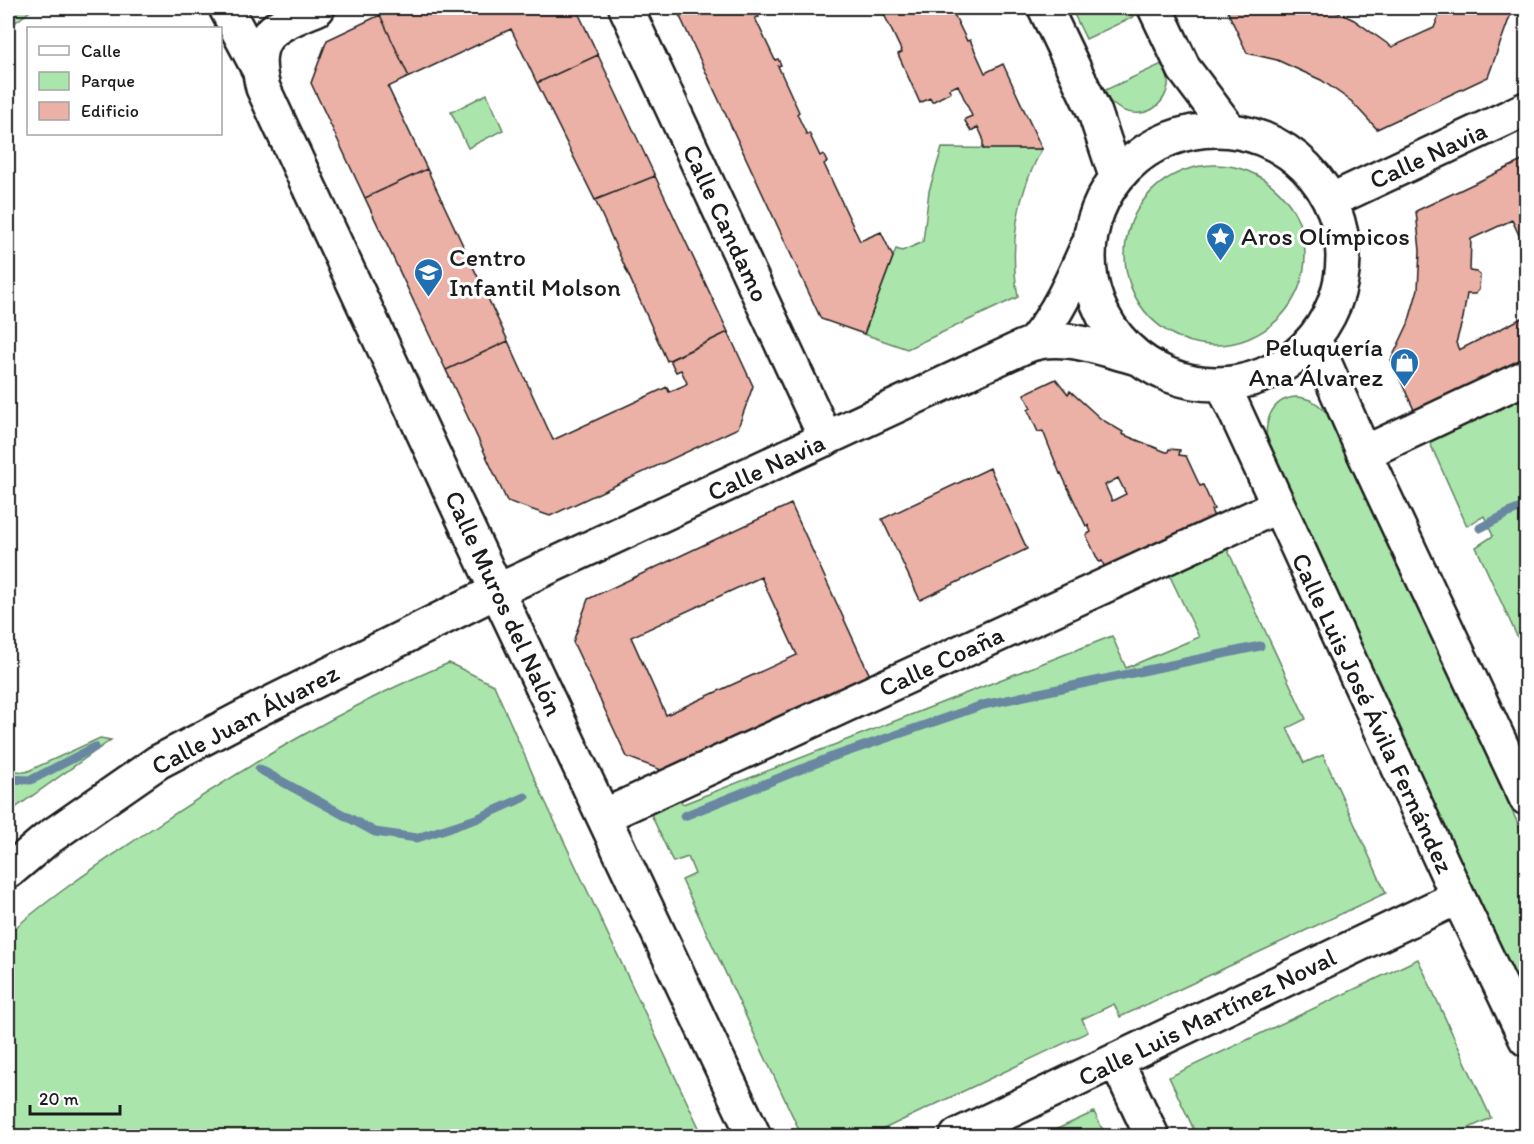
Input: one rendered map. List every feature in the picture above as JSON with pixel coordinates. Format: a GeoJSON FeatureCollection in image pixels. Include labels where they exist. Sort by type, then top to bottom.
{"type":"FeatureCollection","features":[{"type":"Feature","properties":{"kind":"street","name":"Calle Muros del Nalón"},"geometry":{"type":"LineString","coordinates":[[226,8],[258,68],[263,88],[754,1137]]}},
{"type":"Feature","properties":{"kind":"street"},"geometry":{"type":"LineString","coordinates":[[258,68],[262,42],[270,33],[281,24],[318,8]]}},
{"type":"Feature","properties":{"kind":"street","name":"Calle Candamo"},"geometry":{"type":"LineString","coordinates":[[626,8],[826,439]]}},
{"type":"Feature","properties":{"kind":"street"},"geometry":{"type":"LineString","coordinates":[[1045,8],[1095,113],[1116,176]]}},
{"type":"Feature","properties":{"kind":"street"},"geometry":{"type":"LineString","coordinates":[[1155,8],[1184,69],[1229,129]]}},
{"type":"Feature","properties":{"kind":"street","name":"Calle Navia"},"geometry":{"type":"LineString","coordinates":[[1330,201],[1527,109]]}},
{"type":"Feature","properties":{"kind":"street"},"geometry":{"type":"LineString","coordinates":[[1229,129],[1254,134],[1282,147],[1310,170],[1330,201],[1342,234],[1343,269],[1336,302],[1314,339],[1295,358],[1271,372],[1248,381],[1223,385],[1193,382],[1164,374],[1134,357],[1108,328],[1092,289],[1089,244],[1095,214],[1116,176],[1140,152],[1169,137],[1199,130],[1229,129]]}},
{"type":"Feature","properties":{"kind":"street","name":"Calle Navia"},"geometry":{"type":"LineString","coordinates":[[497,591],[1034,342],[1051,322],[1089,244]]}},
{"type":"Feature","properties":{"kind":"street"},"geometry":{"type":"LineString","coordinates":[[1314,339],[1364,453],[1527,798]]}},
{"type":"Feature","properties":{"kind":"street","name":"Calle Navia"},"geometry":{"type":"LineString","coordinates":[[1034,342],[1077,342],[1134,357]]}},
{"type":"Feature","properties":{"kind":"street"},"geometry":{"type":"LineString","coordinates":[[1364,453],[1527,377]]}},
{"type":"Feature","properties":{"kind":"street","name":"Calle Luis José Ávila Fernández"},"geometry":{"type":"LineString","coordinates":[[1223,385],[1458,897],[1527,1039]]}},
{"type":"Feature","properties":{"kind":"street","name":"Calle Coaña"},"geometry":{"type":"LineString","coordinates":[[604,816],[1278,506]]}},
{"type":"Feature","properties":{"kind":"street","name":"Calle Juan Álvarez"},"geometry":{"type":"LineString","coordinates":[[8,872],[47,840],[158,762],[271,702],[497,591]]}},
{"type":"Feature","properties":{"kind":"street","name":"Calle Luis Martínez Noval"},"geometry":{"type":"LineString","coordinates":[[957,1137],[1458,897]]}},
{"type":"Feature","properties":{"kind":"street"},"geometry":{"type":"LineString","coordinates":[[1116,1060],[1152,1137]]}},
{"type":"Feature","properties":{"kind":"green space"},"geometry":{"type":"Polygon","coordinates":[[[8,8],[34,8],[8,28],[8,8]]]}},
{"type":"Feature","properties":{"kind":"green space"},"geometry":{"type":"Polygon","coordinates":[[[1071,8],[1129,8],[1133,17],[1086,39],[1071,8]]]}},
{"type":"Feature","properties":{"kind":"green space"},"geometry":{"type":"Polygon","coordinates":[[[1164,63],[1168,86],[1164,98],[1148,111],[1128,112],[1118,108],[1103,91],[1164,63]]]}},
{"type":"Feature","properties":{"kind":"green space"},"geometry":{"type":"Polygon","coordinates":[[[487,94],[503,130],[468,148],[451,112],[487,94]]]}},
{"type":"Feature","properties":{"kind":"green space"},"geometry":{"type":"Polygon","coordinates":[[[942,148],[1042,149],[1026,184],[1017,221],[1014,258],[1018,297],[907,349],[864,334],[896,249],[902,251],[923,242],[929,191],[942,148]]]}},
{"type":"Feature","properties":{"kind":"green space"},"geometry":{"type":"Polygon","coordinates":[[[1215,165],[1233,166],[1250,171],[1279,191],[1299,220],[1304,237],[1304,273],[1299,290],[1279,319],[1250,339],[1233,344],[1215,345],[1197,344],[1180,339],[1151,319],[1131,290],[1126,273],[1125,255],[1126,237],[1131,220],[1151,191],[1180,171],[1197,166],[1215,165]]]}},
{"type":"Feature","properties":{"kind":"green space"},"geometry":{"type":"Polygon","coordinates":[[[1526,387],[1526,656],[1476,547],[1493,536],[1484,516],[1467,526],[1426,434],[1526,387]]]}},
{"type":"Feature","properties":{"kind":"green space"},"geometry":{"type":"Polygon","coordinates":[[[1296,397],[1315,402],[1329,416],[1526,841],[1526,1001],[1268,446],[1267,429],[1270,414],[1280,402],[1296,397]]]}},
{"type":"Feature","properties":{"kind":"green space"},"geometry":{"type":"Polygon","coordinates":[[[1225,544],[1306,719],[1287,728],[1304,763],[1323,755],[1386,893],[1120,1017],[1114,1004],[1082,1019],[1088,1032],[869,1136],[802,1136],[682,880],[695,874],[688,857],[673,862],[650,812],[677,797],[683,804],[1112,636],[1126,668],[1199,637],[1167,570],[1225,544]]]}},
{"type":"Feature","properties":{"kind":"green space"},"geometry":{"type":"Polygon","coordinates":[[[449,663],[494,685],[537,784],[703,1136],[8,1136],[8,934],[94,868],[257,762],[332,719],[449,663]]]}},
{"type":"Feature","properties":{"kind":"green space"},"geometry":{"type":"Polygon","coordinates":[[[100,738],[111,740],[8,813],[8,770],[26,772],[100,738]]]}},
{"type":"Feature","properties":{"kind":"green space"},"geometry":{"type":"Polygon","coordinates":[[[1418,959],[1491,1118],[1452,1136],[1197,1136],[1169,1077],[1418,959]]]}},
{"type":"Feature","properties":{"kind":"green space"},"geometry":{"type":"Polygon","coordinates":[[[1094,1112],[1106,1136],[1042,1136],[1094,1112]]]}},
{"type":"Feature","properties":{"kind":"building"},"geometry":{"type":"Polygon","coordinates":[[[397,8],[576,8],[598,55],[537,83],[511,29],[409,77],[380,15],[397,8]]]}},
{"type":"Feature","properties":{"kind":"building"},"geometry":{"type":"Polygon","coordinates":[[[676,8],[755,9],[759,17],[755,18],[775,60],[778,59],[781,65],[778,66],[799,112],[797,114],[820,156],[823,154],[827,162],[824,164],[860,241],[881,232],[893,257],[864,334],[821,319],[676,8]]]}},
{"type":"Feature","properties":{"kind":"building"},"geometry":{"type":"Polygon","coordinates":[[[881,8],[951,8],[967,41],[970,40],[985,73],[1003,64],[1042,149],[983,149],[983,138],[978,127],[971,131],[965,121],[972,116],[958,85],[949,89],[951,92],[932,102],[930,98],[920,103],[898,54],[902,52],[881,8]]]}},
{"type":"Feature","properties":{"kind":"building"},"geometry":{"type":"Polygon","coordinates":[[[1226,8],[1329,8],[1354,20],[1392,47],[1434,28],[1442,8],[1513,8],[1488,77],[1377,129],[1351,101],[1321,80],[1277,60],[1247,53],[1226,8]]]}},
{"type":"Feature","properties":{"kind":"building"},"geometry":{"type":"Polygon","coordinates":[[[380,15],[409,77],[388,87],[427,169],[365,198],[311,83],[327,40],[380,15]]]}},
{"type":"Feature","properties":{"kind":"building"},"geometry":{"type":"Polygon","coordinates":[[[598,55],[655,176],[595,200],[537,83],[598,55]]]}},
{"type":"Feature","properties":{"kind":"building"},"geometry":{"type":"Polygon","coordinates":[[[1526,159],[1526,250],[1512,220],[1471,239],[1470,271],[1480,275],[1479,290],[1475,294],[1467,294],[1456,343],[1459,350],[1526,316],[1526,371],[1416,414],[1391,360],[1408,324],[1418,289],[1420,251],[1416,211],[1526,159]]]}},
{"type":"Feature","properties":{"kind":"building"},"geometry":{"type":"Polygon","coordinates":[[[427,169],[508,341],[446,370],[365,198],[427,169]]]}},
{"type":"Feature","properties":{"kind":"building"},"geometry":{"type":"Polygon","coordinates":[[[655,176],[728,332],[667,361],[595,200],[655,176]]]}},
{"type":"Feature","properties":{"kind":"building"},"geometry":{"type":"Polygon","coordinates":[[[728,332],[753,386],[738,428],[550,516],[507,501],[446,370],[508,341],[553,440],[667,387],[669,392],[685,385],[687,383],[681,370],[676,372],[670,360],[728,332]]]}},
{"type":"Feature","properties":{"kind":"building"},"geometry":{"type":"Polygon","coordinates":[[[1056,379],[1068,394],[1070,391],[1101,419],[1123,432],[1122,434],[1166,452],[1169,449],[1180,450],[1179,455],[1186,456],[1200,486],[1203,485],[1214,509],[1211,510],[1216,521],[1107,573],[1086,535],[1091,532],[1060,474],[1043,431],[1038,432],[1024,394],[1056,379]],[[1118,478],[1105,485],[1112,501],[1126,494],[1118,478]]]}},
{"type":"Feature","properties":{"kind":"building"},"geometry":{"type":"Polygon","coordinates":[[[990,468],[1027,549],[920,600],[882,519],[990,468]]]}},
{"type":"Feature","properties":{"kind":"building"},"geometry":{"type":"Polygon","coordinates":[[[791,504],[871,678],[669,773],[627,757],[573,642],[588,599],[791,504]],[[761,577],[631,637],[666,715],[797,655],[761,577]]]}},
{"type":"Feature","properties":{"kind":"waterway"},"geometry":{"type":"LineString","coordinates":[[1480,528],[1526,506]]}},
{"type":"Feature","properties":{"kind":"waterway"},"geometry":{"type":"LineString","coordinates":[[684,816],[829,758],[983,705],[1260,646]]}},
{"type":"Feature","properties":{"kind":"waterway"},"geometry":{"type":"LineString","coordinates":[[8,779],[31,780],[95,747]]}},
{"type":"Feature","properties":{"kind":"waterway"},"geometry":{"type":"LineString","coordinates":[[259,769],[375,832],[417,838],[476,819],[525,797]]}},
{"type":"Feature","properties":{"kind":"place","name":"Aros Olímpicos"},"geometry":{"type":"Point","coordinates":[1220,262]}},
{"type":"Feature","properties":{"kind":"place","name":"Centro Infantil Molson"},"geometry":{"type":"Point","coordinates":[428,298]}},
{"type":"Feature","properties":{"kind":"place","name":"Peluquería Ana Álvarez"},"geometry":{"type":"Point","coordinates":[1404,388]}}]}
